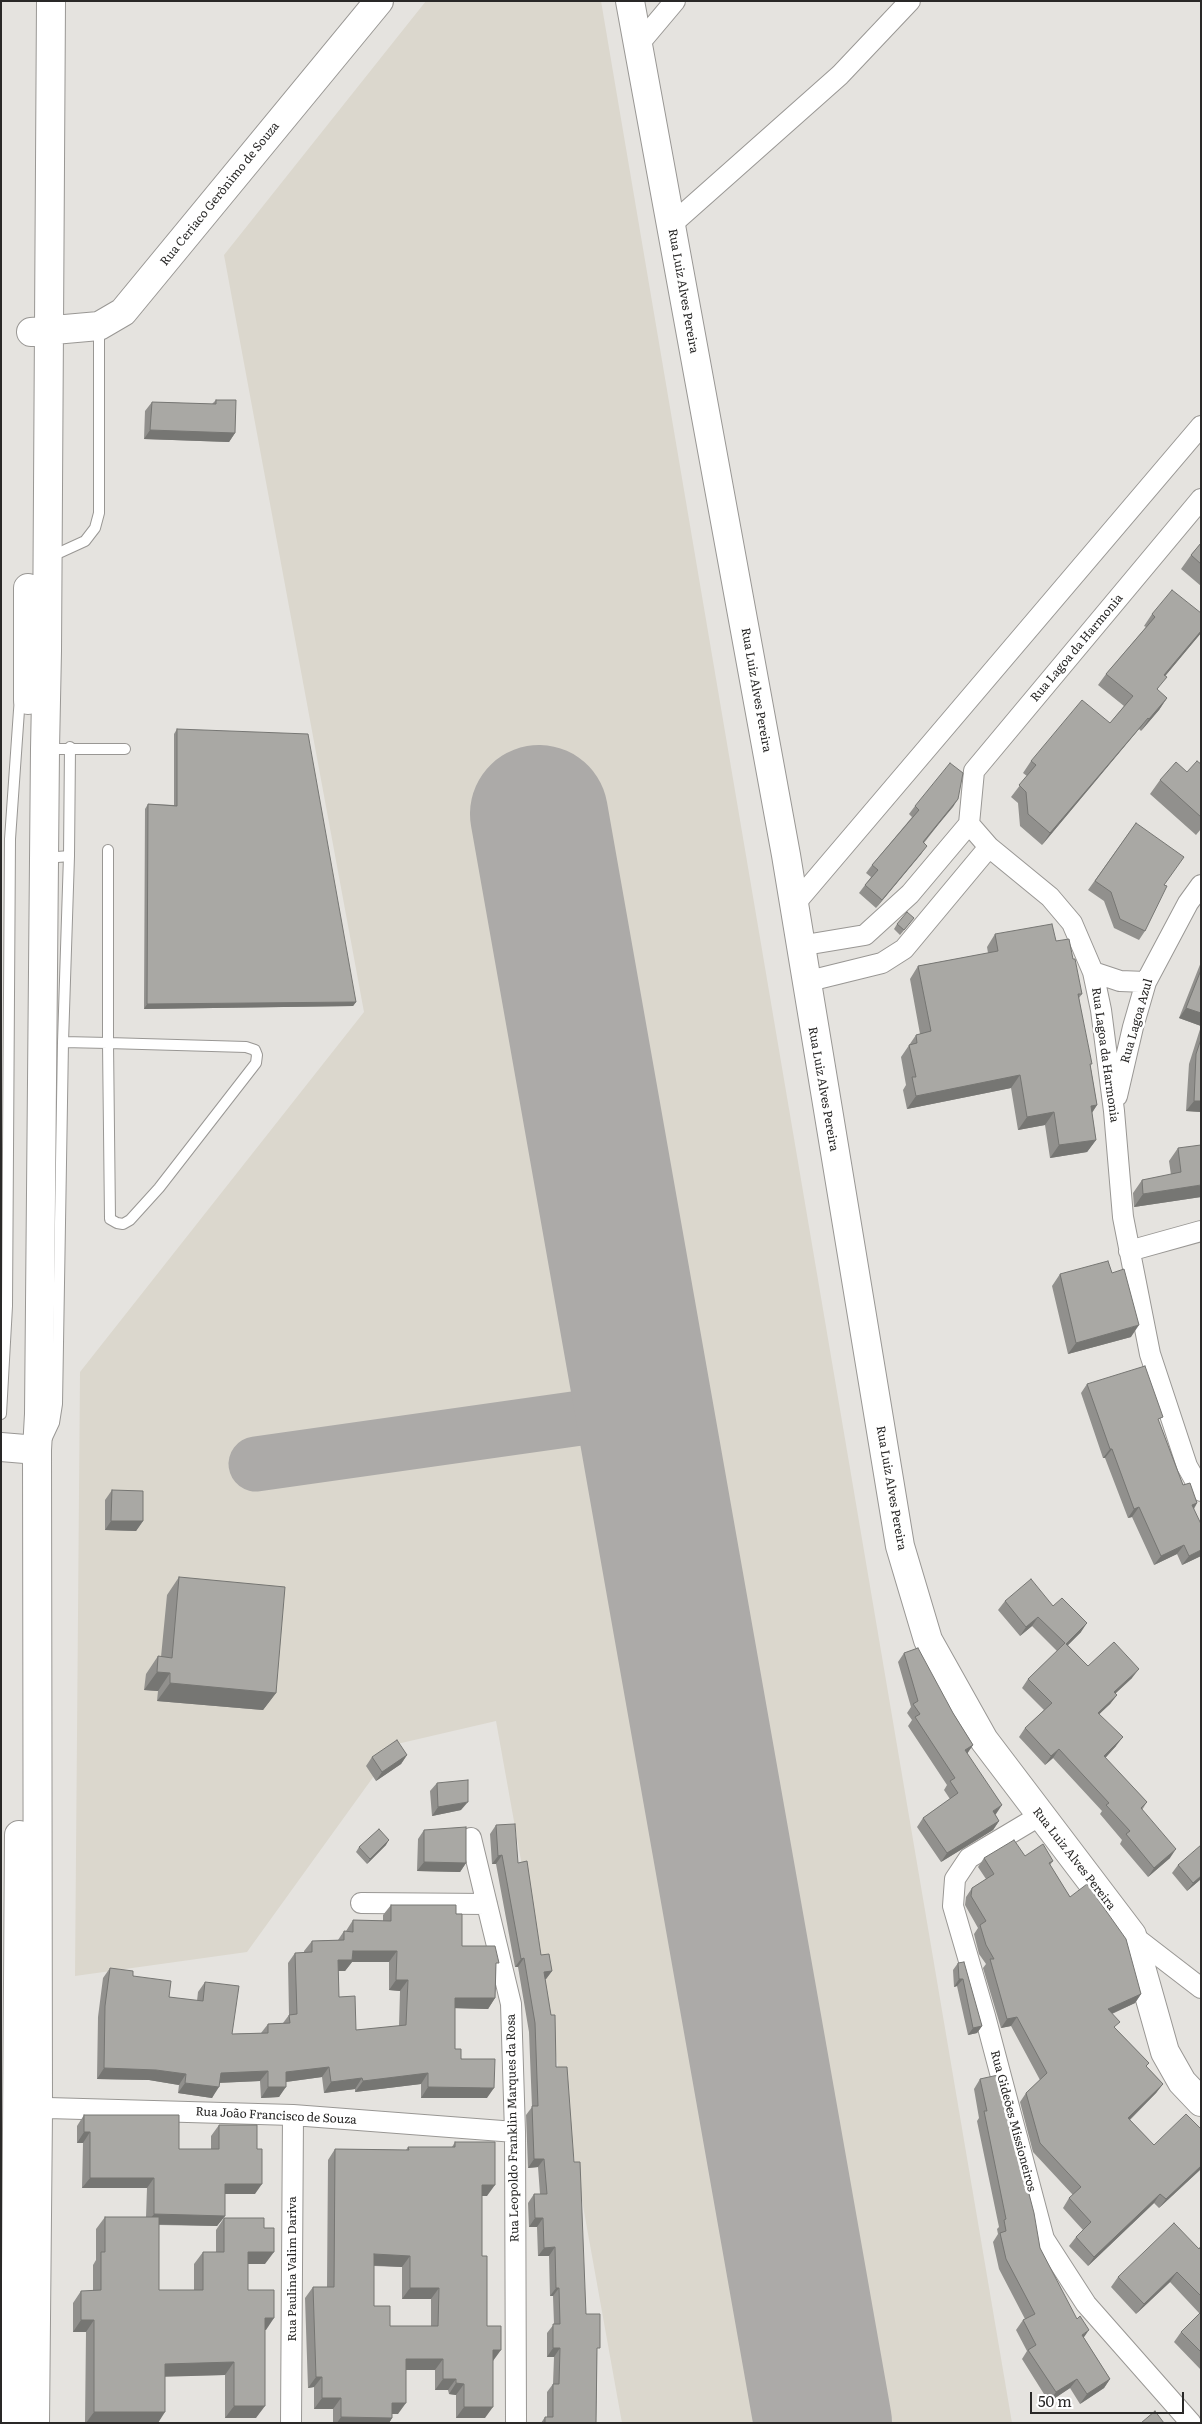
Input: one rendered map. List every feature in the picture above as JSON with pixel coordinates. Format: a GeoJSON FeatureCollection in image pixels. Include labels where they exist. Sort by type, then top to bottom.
{"type":"FeatureCollection","features":[{"type":"Feature","properties":{"kind":"main road"},"geometry":{"type":"LineString","coordinates":[[20,1449],[39,1414],[57,857],[58,748],[47,558],[32,1]]}},
{"type":"Feature","properties":{"kind":"main road"},"geometry":{"type":"LineString","coordinates":[[15,2423],[20,1449],[28,651],[51,1]]}},
{"type":"Feature","properties":{"kind":"main road","name":"Rua Ceriaco Gerônimo de Souza"},"geometry":{"type":"LineString","coordinates":[[40,332],[99,326],[123,312],[379,1]]}},
{"type":"Feature","properties":{"kind":"main road","name":"Rua Luiz Alves Pereira"},"geometry":{"type":"LineString","coordinates":[[630,1],[800,946],[900,1546],[928,1640],[984,1740],[1040,1816],[1132,1934],[1165,2052],[1182,2082],[1201,2102]]}},
{"type":"Feature","properties":{"kind":"main road"},"geometry":{"type":"LineString","coordinates":[[18,2116],[35,2423]]}},
{"type":"Feature","properties":{"kind":"street"},"geometry":{"type":"LineString","coordinates":[[638,45],[675,1]]}},
{"type":"Feature","properties":{"kind":"street"},"geometry":{"type":"LineString","coordinates":[[671,225],[840,75],[910,1]]}},
{"type":"Feature","properties":{"kind":"street"},"geometry":{"type":"LineString","coordinates":[[793,906],[1201,426]]}},
{"type":"Feature","properties":{"kind":"street","name":"Rua Lagoa da Harmonia"},"geometry":{"type":"LineString","coordinates":[[1201,499],[974,771],[969,824],[989,847],[1050,897],[1072,923],[1093,972],[1101,1010],[1114,1111],[1123,1217],[1150,1354],[1187,1466],[1201,1491]]}},
{"type":"Feature","properties":{"kind":"street"},"geometry":{"type":"LineString","coordinates":[[800,946],[865,935],[910,894],[969,824]]}},
{"type":"Feature","properties":{"kind":"street"},"geometry":{"type":"LineString","coordinates":[[805,982],[882,963],[904,949],[989,847]]}},
{"type":"Feature","properties":{"kind":"street","name":"Rua Lagoa Azul"},"geometry":{"type":"LineString","coordinates":[[1114,1111],[1133,1027],[1146,982],[1188,903],[1201,885]]}},
{"type":"Feature","properties":{"kind":"street"},"geometry":{"type":"LineString","coordinates":[[910,894],[933,914]]}},
{"type":"Feature","properties":{"kind":"street"},"geometry":{"type":"LineString","coordinates":[[865,935],[882,963]]}},
{"type":"Feature","properties":{"kind":"street"},"geometry":{"type":"LineString","coordinates":[[1093,972],[1120,981],[1146,982]]}},
{"type":"Feature","properties":{"kind":"street"},"geometry":{"type":"LineString","coordinates":[[1129,1251],[1201,1231]]}},
{"type":"Feature","properties":{"kind":"street","name":"Rua Gideões Missioneiros"},"geometry":{"type":"LineString","coordinates":[[1040,1816],[970,1858],[955,1879],[953,1906],[985,2016],[1044,2239],[1086,2304],[1191,2423]]}},
{"type":"Feature","properties":{"kind":"street","name":"Rua Leopoldo Franklin Marques da Rosa"},"geometry":{"type":"LineString","coordinates":[[471,1838],[511,2004],[515,2132],[516,2423]]}},
{"type":"Feature","properties":{"kind":"street"},"geometry":{"type":"LineString","coordinates":[[361,1903],[487,1904]]}},
{"type":"Feature","properties":{"kind":"street"},"geometry":{"type":"LineString","coordinates":[[1132,1934],[1201,1988]]}},
{"type":"Feature","properties":{"kind":"street","name":"Rua João Francisco de Souza"},"geometry":{"type":"LineString","coordinates":[[18,2116],[48,2108],[293,2115],[515,2132]]}},
{"type":"Feature","properties":{"kind":"street","name":"Rua Paulina Valim Dariva"},"geometry":{"type":"LineString","coordinates":[[291,2423],[293,2115]]}},
{"type":"Feature","properties":{"kind":"lane"},"geometry":{"type":"LineString","coordinates":[[47,558],[85,541],[95,528],[99,513],[99,326]]}},
{"type":"Feature","properties":{"kind":"lane"},"geometry":{"type":"LineString","coordinates":[[1,1414],[7,1306],[10,838],[17,710],[28,651]]}},
{"type":"Feature","properties":{"kind":"lane"},"geometry":{"type":"LineString","coordinates":[[58,748],[125,749]]}},
{"type":"Feature","properties":{"kind":"lane"},"geometry":{"type":"LineString","coordinates":[[63,1042],[108,1043],[246,1047],[255,1050],[257,1055],[256,1063],[158,1188],[130,1220],[123,1224],[110,1219],[108,1043],[108,850]]}},
{"type":"Feature","properties":{"kind":"lane"},"geometry":{"type":"LineString","coordinates":[[20,1449],[48,1437],[54,1423],[57,1404],[63,1042],[57,857]]}},
{"type":"Feature","properties":{"kind":"shaded area"},"geometry":{"type":"Polygon","coordinates":[[[426,1],[601,1],[1012,2423],[622,2423],[496,1721],[397,1744],[247,1952],[75,1976],[80,1372],[364,1012],[224,255],[426,1]]]}},
{"type":"Feature","properties":{"kind":"building"},"geometry":{"type":"Polygon","coordinates":[[[216,400],[236,400],[235,433],[150,430],[152,402],[216,404],[216,400]]]}},
{"type":"Feature","properties":{"kind":"building"},"geometry":{"type":"Polygon","coordinates":[[[1201,543],[1201,564],[1191,555],[1201,543]]]}},
{"type":"Feature","properties":{"kind":"building"},"geometry":{"type":"Polygon","coordinates":[[[1172,590],[1201,613],[1201,631],[1164,675],[1167,677],[1157,689],[1167,698],[1050,833],[1028,814],[1026,792],[1019,785],[1036,765],[1031,761],[1082,700],[1110,723],[1133,696],[1106,674],[1155,617],[1152,614],[1172,590]]]}},
{"type":"Feature","properties":{"kind":"building"},"geometry":{"type":"Polygon","coordinates":[[[177,729],[308,734],[356,1002],[147,1004],[148,804],[177,806],[177,729]]]}},
{"type":"Feature","properties":{"kind":"building"},"geometry":{"type":"Polygon","coordinates":[[[1197,761],[1201,764],[1201,817],[1160,780],[1176,762],[1187,772],[1197,761]]]}},
{"type":"Feature","properties":{"kind":"building"},"geometry":{"type":"Polygon","coordinates":[[[950,763],[963,773],[958,799],[923,842],[927,846],[882,900],[865,885],[878,870],[872,865],[919,810],[915,806],[950,763]]]}},
{"type":"Feature","properties":{"kind":"building"},"geometry":{"type":"Polygon","coordinates":[[[1136,823],[1184,857],[1164,885],[1167,886],[1145,931],[1120,919],[1111,892],[1095,881],[1136,823]]]}},
{"type":"Feature","properties":{"kind":"building"},"geometry":{"type":"Polygon","coordinates":[[[907,912],[914,918],[904,930],[897,924],[907,912]]]}},
{"type":"Feature","properties":{"kind":"building"},"geometry":{"type":"Polygon","coordinates":[[[1052,924],[1056,941],[1069,939],[1073,959],[1075,959],[1082,994],[1078,994],[1092,1064],[1090,1064],[1097,1105],[1091,1106],[1096,1140],[1059,1145],[1054,1112],[1027,1117],[1020,1075],[916,1096],[912,1077],[916,1077],[909,1045],[917,1043],[916,1035],[931,1031],[918,966],[998,951],[995,934],[1052,924]]]}},
{"type":"Feature","properties":{"kind":"building"},"geometry":{"type":"Polygon","coordinates":[[[1201,970],[1201,1013],[1186,1008],[1201,970]]]}},
{"type":"Feature","properties":{"kind":"building"},"geometry":{"type":"Polygon","coordinates":[[[1201,1039],[1201,1101],[1194,1101],[1196,1054],[1201,1039]]]}},
{"type":"Feature","properties":{"kind":"building"},"geometry":{"type":"Polygon","coordinates":[[[1201,1145],[1201,1185],[1143,1194],[1142,1180],[1181,1172],[1178,1148],[1201,1145]]]}},
{"type":"Feature","properties":{"kind":"building"},"geometry":{"type":"Polygon","coordinates":[[[1108,1261],[1112,1273],[1124,1269],[1139,1325],[1076,1343],[1060,1274],[1108,1261]]]}},
{"type":"Feature","properties":{"kind":"building"},"geometry":{"type":"Polygon","coordinates":[[[1145,1366],[1163,1417],[1158,1419],[1183,1485],[1190,1483],[1197,1503],[1192,1505],[1201,1524],[1201,1550],[1189,1556],[1184,1545],[1161,1556],[1139,1507],[1134,1509],[1087,1384],[1145,1366]]]}},
{"type":"Feature","properties":{"kind":"building"},"geometry":{"type":"Polygon","coordinates":[[[112,1490],[143,1491],[143,1521],[111,1521],[112,1490]]]}},
{"type":"Feature","properties":{"kind":"building"},"geometry":{"type":"Polygon","coordinates":[[[179,1577],[285,1587],[276,1693],[170,1683],[170,1673],[157,1672],[158,1656],[172,1658],[179,1577]]]}},
{"type":"Feature","properties":{"kind":"building"},"geometry":{"type":"Polygon","coordinates":[[[1031,1579],[1053,1606],[1062,1598],[1087,1623],[1066,1644],[1088,1666],[1114,1642],[1139,1669],[1114,1692],[1117,1695],[1098,1713],[1123,1737],[1104,1756],[1147,1802],[1141,1808],[1176,1849],[1154,1868],[1126,1834],[1130,1831],[1106,1805],[1109,1803],[1059,1749],[1051,1756],[1025,1728],[1052,1703],[1028,1679],[1065,1643],[1038,1617],[1026,1627],[1005,1601],[1031,1579]]]}},
{"type":"Feature","properties":{"kind":"building"},"geometry":{"type":"Polygon","coordinates":[[[918,1648],[953,1713],[973,1745],[965,1750],[1002,1805],[993,1811],[999,1821],[947,1853],[923,1818],[958,1793],[950,1781],[955,1778],[915,1717],[920,1714],[913,1704],[918,1701],[904,1653],[918,1648]]]}},
{"type":"Feature","properties":{"kind":"building"},"geometry":{"type":"Polygon","coordinates":[[[397,1740],[407,1755],[382,1772],[372,1757],[397,1740]]]}},
{"type":"Feature","properties":{"kind":"building"},"geometry":{"type":"Polygon","coordinates":[[[468,1780],[468,1802],[438,1807],[437,1783],[468,1780]]]}},
{"type":"Feature","properties":{"kind":"building"},"geometry":{"type":"Polygon","coordinates":[[[515,1824],[518,1863],[527,1861],[541,1955],[549,1954],[552,1971],[544,1972],[551,2015],[555,2015],[556,2067],[567,2067],[574,2162],[580,2162],[586,2314],[600,2314],[600,2348],[597,2348],[596,2423],[545,2423],[545,2417],[553,2417],[553,2384],[559,2384],[560,2348],[553,2348],[553,2324],[560,2324],[559,2288],[556,2288],[555,2247],[544,2248],[543,2218],[535,2218],[534,2194],[547,2194],[544,2159],[534,2159],[532,2106],[538,2106],[535,2023],[524,1958],[521,1959],[502,1855],[498,1856],[496,1825],[515,1824]]]}},
{"type":"Feature","properties":{"kind":"building"},"geometry":{"type":"Polygon","coordinates":[[[466,1827],[466,1863],[424,1862],[424,1830],[466,1827]]]}},
{"type":"Feature","properties":{"kind":"building"},"geometry":{"type":"Polygon","coordinates":[[[379,1829],[389,1840],[370,1859],[359,1847],[379,1829]]]}},
{"type":"Feature","properties":{"kind":"building"},"geometry":{"type":"Polygon","coordinates":[[[1014,1840],[1025,1856],[1043,1844],[1053,1861],[1049,1863],[1070,1897],[1087,1884],[1126,1939],[1141,1994],[1108,2009],[1120,2022],[1114,2027],[1149,2063],[1146,2066],[1163,2084],[1128,2118],[1154,2145],[1186,2114],[1201,2129],[1201,2166],[1166,2199],[1160,2194],[1094,2257],[1076,2237],[1091,2222],[1069,2198],[1081,2187],[1040,2143],[1026,2093],[1047,2073],[1017,2017],[1007,2019],[990,1959],[994,1959],[986,1945],[980,1925],[986,1921],[971,1896],[972,1888],[994,1874],[984,1858],[1014,1840]]]}},
{"type":"Feature","properties":{"kind":"building"},"geometry":{"type":"Polygon","coordinates":[[[1201,1845],[1201,1876],[1193,1883],[1178,1865],[1201,1845]]]}},
{"type":"Feature","properties":{"kind":"building"},"geometry":{"type":"Polygon","coordinates":[[[391,1905],[456,1905],[456,1914],[462,1914],[462,1946],[495,1946],[499,1963],[496,1963],[495,1998],[455,1998],[455,2049],[461,2049],[461,2059],[495,2059],[494,2088],[428,2087],[428,2073],[363,2081],[362,2078],[331,2082],[329,2067],[286,2072],[286,2087],[268,2087],[268,2071],[221,2073],[219,2087],[185,2083],[186,2074],[156,2070],[104,2068],[105,2006],[110,1968],[133,1971],[133,1976],[171,1981],[169,1997],[203,2001],[205,1982],[239,1986],[232,2034],[268,2033],[268,2024],[290,2023],[289,2015],[297,2014],[295,1953],[312,1952],[312,1941],[344,1940],[344,1931],[353,1932],[353,1920],[391,1921],[391,1905]],[[353,1951],[352,1960],[338,1960],[339,1997],[355,1996],[356,2030],[406,2025],[408,1980],[396,1980],[397,1951],[353,1951]]]}},
{"type":"Feature","properties":{"kind":"building"},"geometry":{"type":"Polygon","coordinates":[[[964,1962],[982,2026],[973,2028],[963,1979],[959,1979],[958,1963],[964,1962]]]}},
{"type":"Feature","properties":{"kind":"building"},"geometry":{"type":"Polygon","coordinates":[[[998,2075],[1034,2213],[1040,2248],[1077,2319],[1080,2316],[1089,2330],[1082,2335],[1110,2379],[1087,2394],[1077,2379],[1056,2392],[1028,2350],[1036,2345],[1023,2320],[1035,2314],[1006,2259],[1000,2233],[1006,2231],[1004,2220],[1006,2219],[984,2111],[987,2111],[980,2079],[998,2075]]]}},
{"type":"Feature","properties":{"kind":"building"},"geometry":{"type":"Polygon","coordinates":[[[84,2115],[179,2115],[179,2149],[219,2149],[219,2125],[257,2125],[257,2149],[262,2149],[262,2184],[225,2184],[225,2216],[154,2214],[154,2178],[90,2178],[90,2132],[84,2132],[84,2115]]]}},
{"type":"Feature","properties":{"kind":"building"},"geometry":{"type":"Polygon","coordinates":[[[455,2142],[495,2142],[495,2185],[482,2185],[482,2256],[487,2256],[487,2326],[501,2326],[501,2350],[493,2350],[493,2407],[464,2407],[464,2384],[456,2383],[456,2379],[443,2379],[443,2359],[406,2359],[406,2403],[392,2403],[392,2418],[341,2417],[341,2398],[322,2398],[322,2377],[316,2377],[313,2287],[334,2287],[335,2149],[409,2150],[408,2147],[455,2147],[455,2142]],[[374,2254],[374,2306],[390,2306],[390,2326],[438,2326],[439,2288],[410,2288],[410,2256],[374,2254]]]}},
{"type":"Feature","properties":{"kind":"building"},"geometry":{"type":"Polygon","coordinates":[[[105,2217],[159,2217],[159,2290],[203,2290],[203,2252],[224,2252],[224,2218],[264,2218],[264,2228],[274,2228],[274,2252],[248,2252],[248,2290],[274,2290],[274,2318],[265,2318],[265,2406],[234,2406],[234,2362],[165,2364],[165,2412],[94,2412],[94,2320],[81,2320],[81,2291],[101,2290],[101,2252],[105,2252],[105,2217]]]}},
{"type":"Feature","properties":{"kind":"building"},"geometry":{"type":"Polygon","coordinates":[[[1174,2223],[1199,2249],[1201,2246],[1201,2296],[1177,2272],[1144,2304],[1118,2277],[1174,2223]]]}},
{"type":"Feature","properties":{"kind":"building"},"geometry":{"type":"Polygon","coordinates":[[[1201,2312],[1201,2352],[1181,2332],[1201,2312]]]}},
{"type":"Feature","properties":{"kind":"building"},"geometry":{"type":"Polygon","coordinates":[[[1155,2411],[1164,2423],[1141,2423],[1155,2411]]]}},
{"type":"Feature","properties":{"kind":"taxiway"},"geometry":{"type":"LineString","coordinates":[[256,1464],[644,1409]]}},
{"type":"Feature","properties":{"kind":"runway"},"geometry":{"type":"LineString","coordinates":[[539,814],[823,2423]]}}]}
